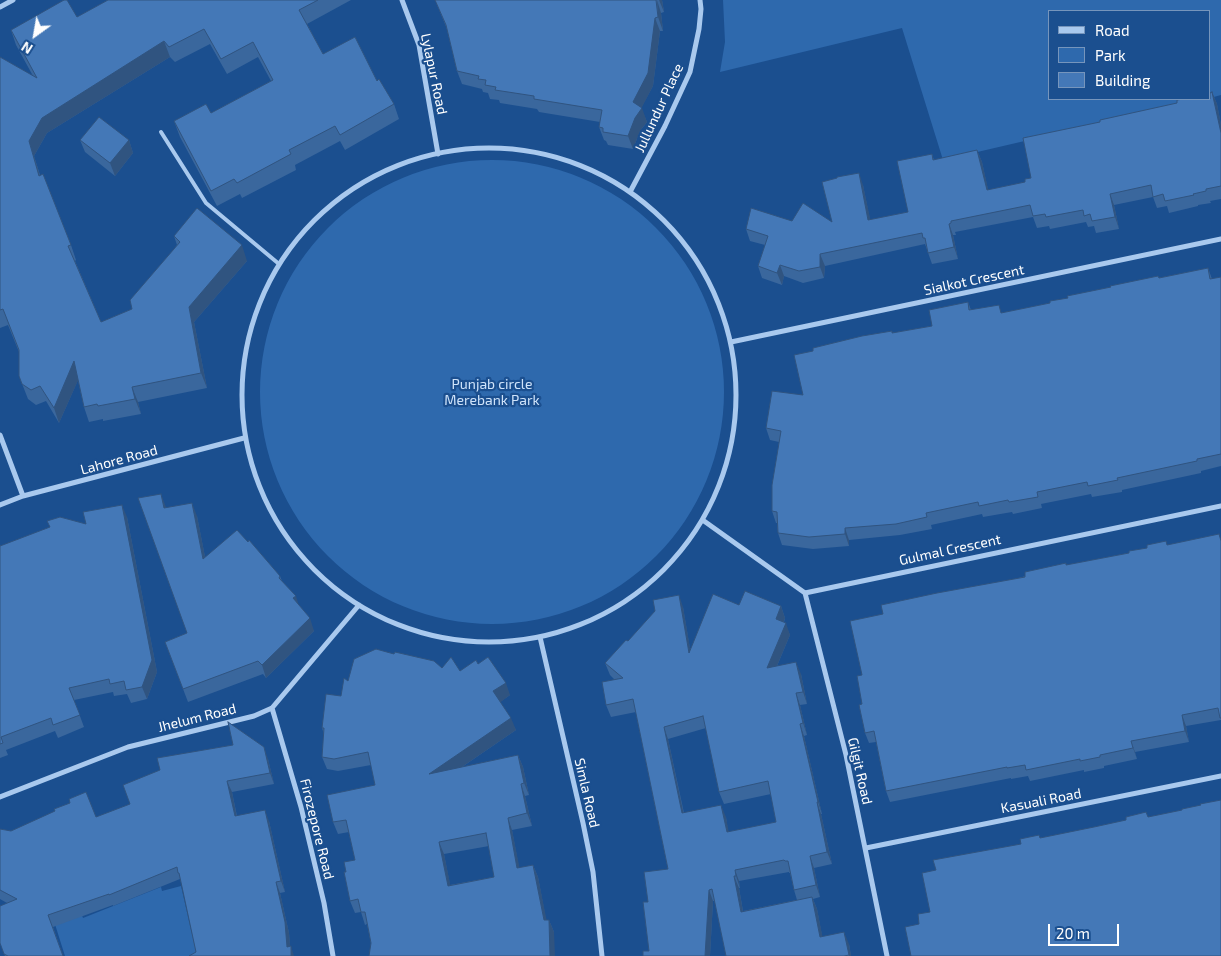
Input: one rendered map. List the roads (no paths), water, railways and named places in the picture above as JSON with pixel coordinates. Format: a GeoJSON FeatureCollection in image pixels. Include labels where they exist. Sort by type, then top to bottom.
{"type":"FeatureCollection","features":[{"type":"Feature","properties":{"kind":"street"},"geometry":{"type":"LineString","coordinates":[[0,7],[13,0]]}},
{"type":"Feature","properties":{"kind":"street","name":"Lylapur Road"},"geometry":{"type":"LineString","coordinates":[[402,0],[419,45],[438,154]]}},
{"type":"Feature","properties":{"kind":"street","name":"Jullundur Place"},"geometry":{"type":"LineString","coordinates":[[630,192],[665,126],[690,72],[699,29],[700,0]]}},
{"type":"Feature","properties":{"kind":"street"},"geometry":{"type":"LineString","coordinates":[[502,148],[548,154],[592,170],[630,192],[661,216],[685,244],[706,274],[721,307],[731,342],[736,380],[736,418],[730,455],[718,491],[704,521],[682,552],[632,598],[596,618],[572,628],[540,637],[503,642],[465,641],[428,634],[392,622],[359,605],[329,583],[303,557],[281,527],[263,495],[244,438],[242,375],[247,342],[256,310],[270,279],[287,250],[308,224],[333,202],[361,182],[391,167],[423,156],[438,154],[456,149],[502,148]]}},
{"type":"Feature","properties":{"kind":"street","name":"Sialkot Crescent"},"geometry":{"type":"LineString","coordinates":[[731,342],[1221,239]]}},
{"type":"Feature","properties":{"kind":"street"},"geometry":{"type":"LineString","coordinates":[[0,435],[24,496]]}},
{"type":"Feature","properties":{"kind":"street","name":"Lahore Road"},"geometry":{"type":"LineString","coordinates":[[0,505],[24,496],[244,438]]}},
{"type":"Feature","properties":{"kind":"street","name":"Gulmal Crescent"},"geometry":{"type":"LineString","coordinates":[[805,593],[1221,506]]}},
{"type":"Feature","properties":{"kind":"street"},"geometry":{"type":"LineString","coordinates":[[704,521],[805,593]]}},
{"type":"Feature","properties":{"kind":"street","name":"Gilgit Road"},"geometry":{"type":"LineString","coordinates":[[805,593],[846,755],[887,956]]}},
{"type":"Feature","properties":{"kind":"street","name":"Jhelum Road"},"geometry":{"type":"LineString","coordinates":[[0,797],[128,747],[254,716],[272,708],[359,605]]}},
{"type":"Feature","properties":{"kind":"street","name":"Simla Road"},"geometry":{"type":"LineString","coordinates":[[540,637],[593,872],[602,956]]}},
{"type":"Feature","properties":{"kind":"street","name":"Firozepore Road"},"geometry":{"type":"LineString","coordinates":[[272,708],[301,807],[324,903],[333,956]]}},
{"type":"Feature","properties":{"kind":"street","name":"Kasuali Road"},"geometry":{"type":"LineString","coordinates":[[866,848],[1221,776]]}},
{"type":"Feature","properties":{"kind":"lane"},"geometry":{"type":"LineString","coordinates":[[162,132],[206,203],[279,264]]}},
{"type":"Feature","properties":{"kind":"park label","name":"Punjab circle Merebank Park"},"geometry":{"type":"Point","coordinates":[492,392]}}]}
